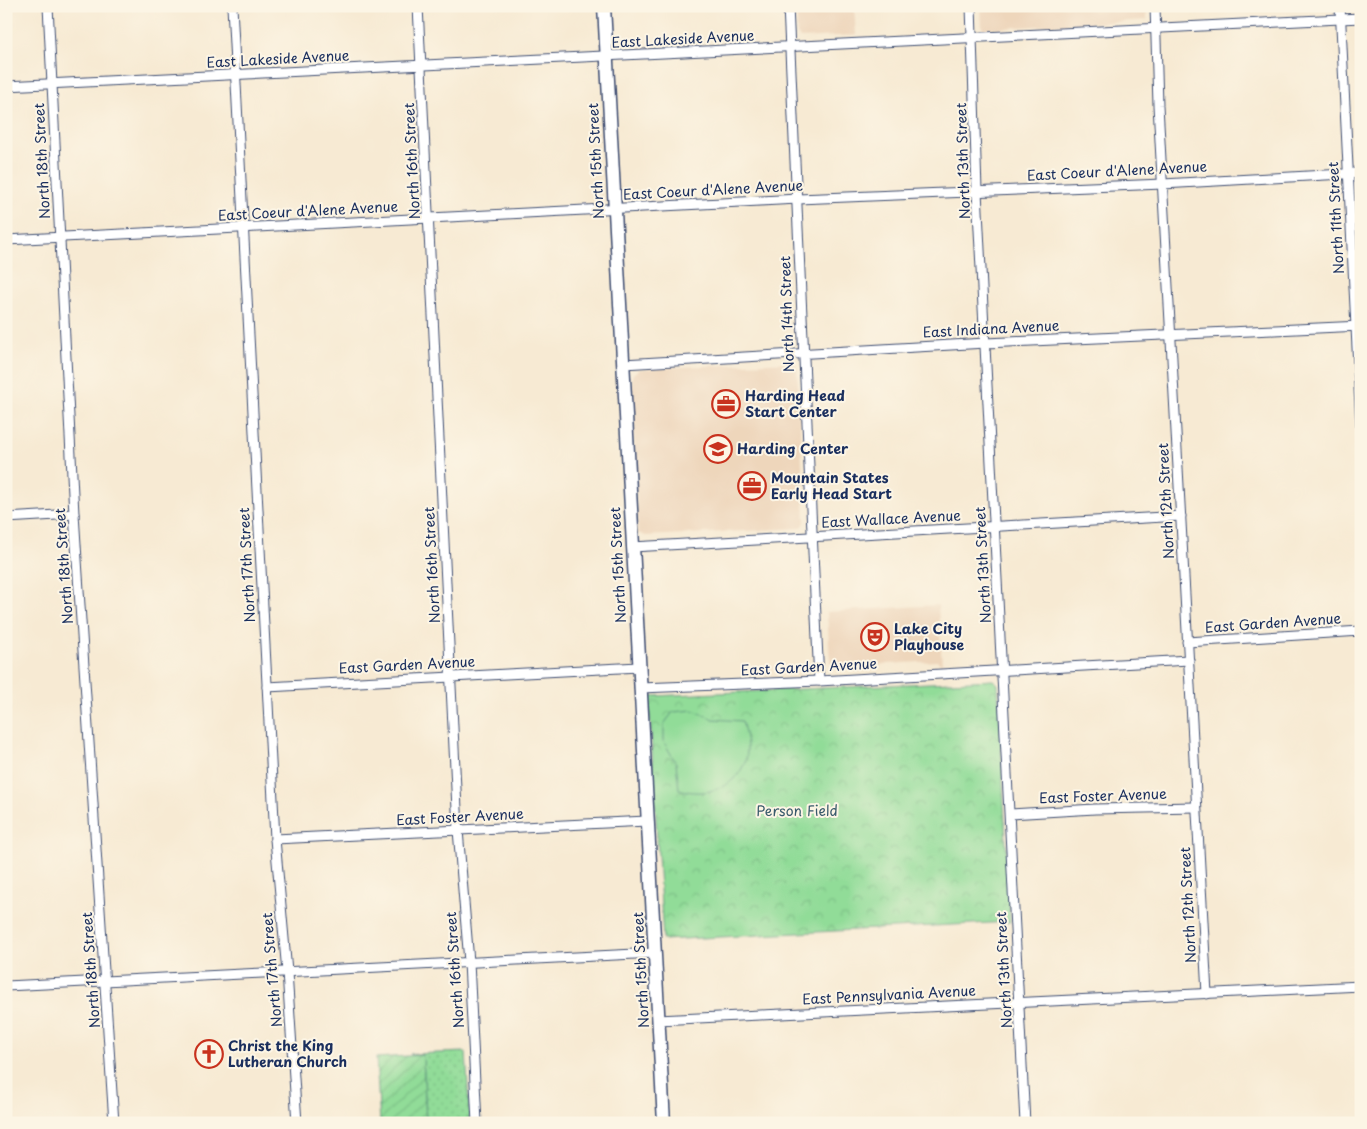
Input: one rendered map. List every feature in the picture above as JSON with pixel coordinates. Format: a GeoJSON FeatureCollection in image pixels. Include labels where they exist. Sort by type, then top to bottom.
{"type":"FeatureCollection","features":[{"type":"Feature","properties":{"kind":"main road","name":"North 15th Street"},"geometry":{"type":"LineString","coordinates":[[604,6],[613,209],[664,1122]]}},
{"type":"Feature","properties":{"kind":"street","name":"North 18th Street"},"geometry":{"type":"LineString","coordinates":[[48,6],[74,514],[114,1123]]}},
{"type":"Feature","properties":{"kind":"street","name":"North 17th Street"},"geometry":{"type":"LineString","coordinates":[[232,6],[275,840],[287,972],[297,1123]]}},
{"type":"Feature","properties":{"kind":"street","name":"North 16th Street"},"geometry":{"type":"LineString","coordinates":[[418,6],[458,830],[469,962],[477,1123]]}},
{"type":"Feature","properties":{"kind":"street","name":"North 14th Street"},"geometry":{"type":"LineString","coordinates":[[788,6],[798,199],[802,353],[819,680]]}},
{"type":"Feature","properties":{"kind":"street","name":"North 13th Street"},"geometry":{"type":"LineString","coordinates":[[971,6],[977,191],[1025,1123]]}},
{"type":"Feature","properties":{"kind":"street","name":"North 12th Street"},"geometry":{"type":"LineString","coordinates":[[1155,6],[1162,184],[1207,994]]}},
{"type":"Feature","properties":{"kind":"street","name":"North 11th Street"},"geometry":{"type":"LineString","coordinates":[[1340,6],[1347,173],[1358,326],[1361,428]]}},
{"type":"Feature","properties":{"kind":"street","name":"East Lakeside Avenue"},"geometry":{"type":"LineString","coordinates":[[6,86],[1361,18]]}},
{"type":"Feature","properties":{"kind":"street","name":"East Coeur d'Alene Avenue"},"geometry":{"type":"LineString","coordinates":[[6,240],[798,199],[1162,184],[1361,173]]}},
{"type":"Feature","properties":{"kind":"street","name":"East Indiana Avenue"},"geometry":{"type":"LineString","coordinates":[[623,364],[986,343],[1358,326]]}},
{"type":"Feature","properties":{"kind":"street"},"geometry":{"type":"LineString","coordinates":[[6,518],[74,514]]}},
{"type":"Feature","properties":{"kind":"street","name":"East Wallace Avenue"},"geometry":{"type":"LineString","coordinates":[[632,546],[1181,516]]}},
{"type":"Feature","properties":{"kind":"street","name":"East Garden Avenue"},"geometry":{"type":"LineString","coordinates":[[1188,642],[1361,631]]}},
{"type":"Feature","properties":{"kind":"street","name":"East Garden Avenue"},"geometry":{"type":"LineString","coordinates":[[640,688],[1188,660]]}},
{"type":"Feature","properties":{"kind":"street","name":"East Garden Avenue"},"geometry":{"type":"LineString","coordinates":[[267,687],[639,667]]}},
{"type":"Feature","properties":{"kind":"street","name":"East Foster Avenue"},"geometry":{"type":"LineString","coordinates":[[1010,814],[1095,809],[1196,807]]}},
{"type":"Feature","properties":{"kind":"street","name":"East Foster Avenue"},"geometry":{"type":"LineString","coordinates":[[275,840],[647,821]]}},
{"type":"Feature","properties":{"kind":"street"},"geometry":{"type":"LineString","coordinates":[[6,986],[655,953]]}},
{"type":"Feature","properties":{"kind":"street","name":"East Pennsylvania Avenue"},"geometry":{"type":"LineString","coordinates":[[658,1020],[1361,986]]}},
{"type":"Feature","properties":{"kind":"street"},"geometry":{"type":"LineString","coordinates":[[656,1123],[664,1122]]}},
{"type":"Feature","properties":{"kind":"shaded area"},"geometry":{"type":"Polygon","coordinates":[[[796,6],[854,6],[856,35],[800,38],[797,33],[796,6]]]}},
{"type":"Feature","properties":{"kind":"shaded area"},"geometry":{"type":"Polygon","coordinates":[[[981,6],[1146,6],[1147,20],[983,29],[981,6]]]}},
{"type":"Feature","properties":{"kind":"shaded area","name":"Harding Center"},"geometry":{"type":"Polygon","coordinates":[[[795,363],[797,367],[805,522],[803,526],[800,528],[646,536],[638,533],[632,376],[634,373],[640,369],[795,363]]]}},
{"type":"Feature","properties":{"kind":"shaded area"},"geometry":{"type":"Polygon","coordinates":[[[938,605],[942,665],[937,661],[836,667],[830,662],[827,612],[938,605]]]}},
{"type":"Feature","properties":{"kind":"green space","name":"Person Field"},"geometry":{"type":"Polygon","coordinates":[[[993,680],[998,684],[1010,922],[663,940],[650,698],[654,696],[993,680]]]}},
{"type":"Feature","properties":{"kind":"green space"},"geometry":{"type":"Polygon","coordinates":[[[693,710],[713,719],[742,721],[747,744],[746,759],[742,769],[728,784],[709,791],[699,792],[679,789],[676,763],[664,742],[664,724],[673,712],[693,710]]]}},
{"type":"Feature","properties":{"kind":"green space"},"geometry":{"type":"Polygon","coordinates":[[[466,1052],[470,1123],[426,1123],[423,1055],[410,1054],[466,1052]]]}},
{"type":"Feature","properties":{"kind":"green space"},"geometry":{"type":"Polygon","coordinates":[[[423,1055],[426,1123],[380,1123],[376,1058],[423,1055]]]}},
{"type":"Feature","properties":{"kind":"place","name":"Harding Head Start Center"},"geometry":{"type":"Point","coordinates":[726,404]}},
{"type":"Feature","properties":{"kind":"place","name":"Harding Center"},"geometry":{"type":"Point","coordinates":[718,449]}},
{"type":"Feature","properties":{"kind":"place","name":"Mountain States Early Head Start"},"geometry":{"type":"Point","coordinates":[752,486]}},
{"type":"Feature","properties":{"kind":"place","name":"Lake City Playhouse"},"geometry":{"type":"Point","coordinates":[875,637]}},
{"type":"Feature","properties":{"kind":"place","name":"Christ the King Lutheran Church"},"geometry":{"type":"Point","coordinates":[209,1054]}}]}
